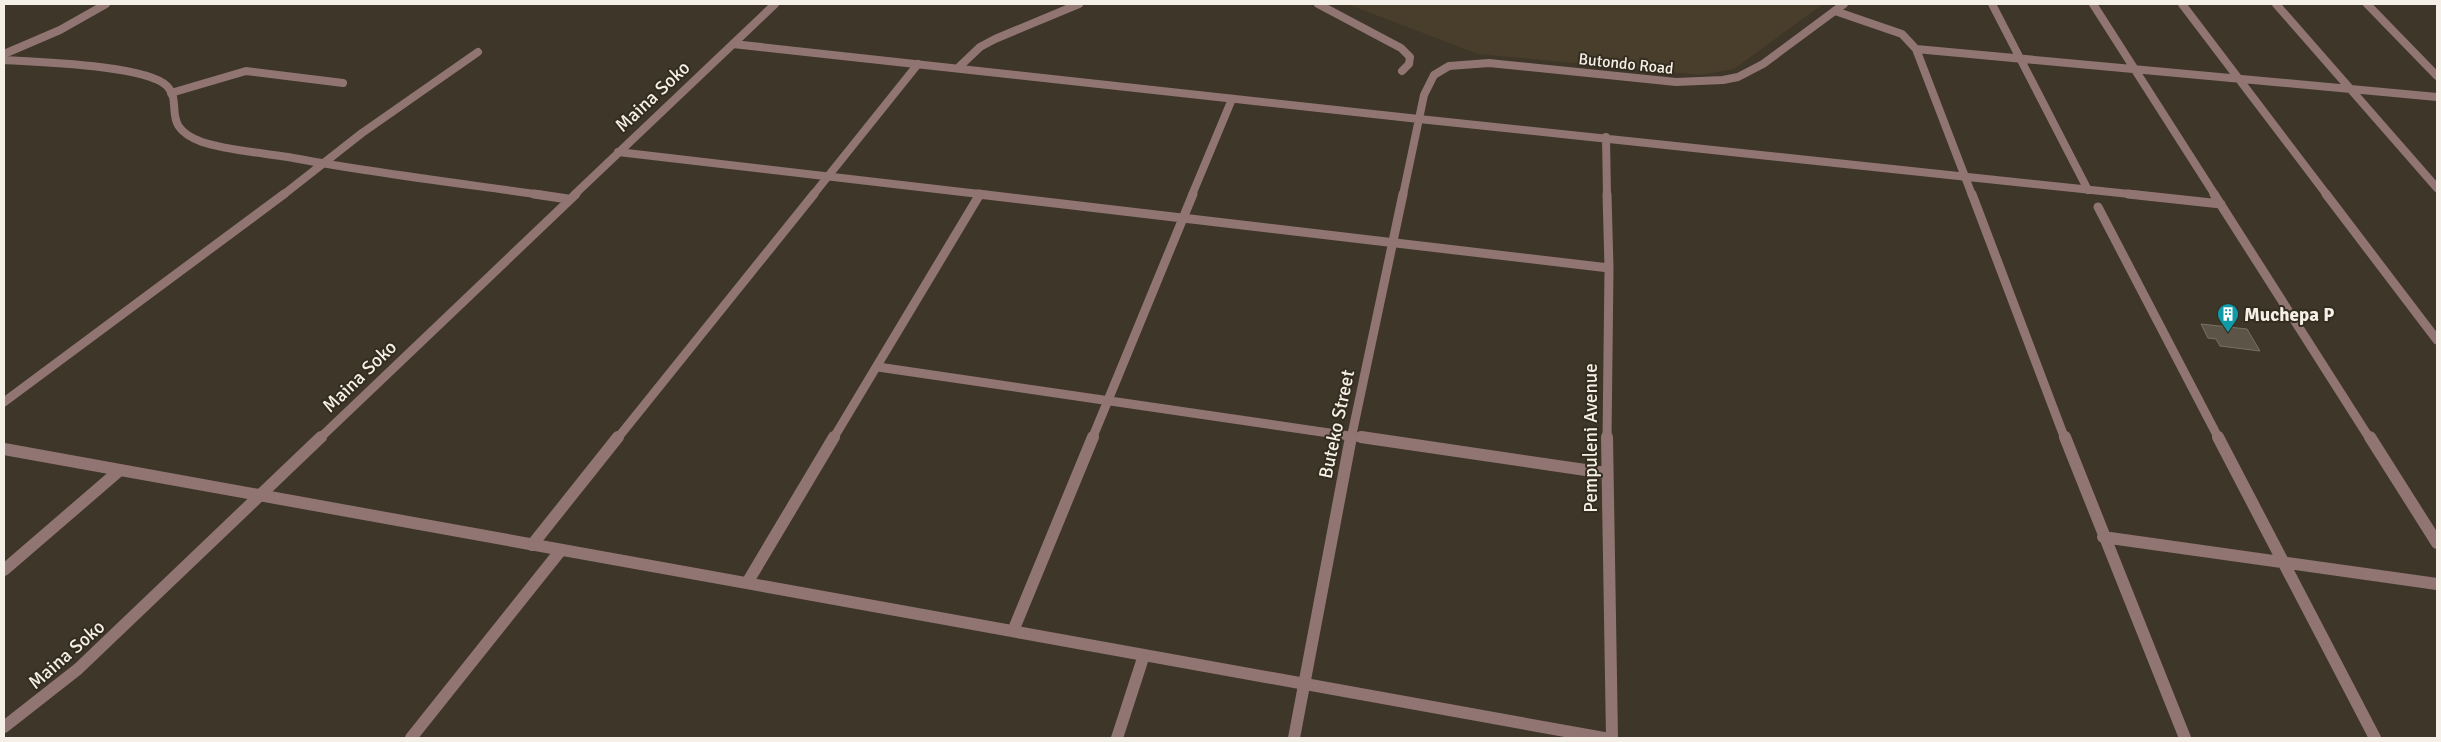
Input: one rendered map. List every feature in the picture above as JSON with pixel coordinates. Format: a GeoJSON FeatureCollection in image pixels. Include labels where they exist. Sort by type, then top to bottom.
{"type":"FeatureCollection","features":[{"type":"Feature","properties":{"kind":"street"},"geometry":{"type":"LineString","coordinates":[[4,54],[60,30],[106,4]]}},
{"type":"Feature","properties":{"kind":"street","name":"Maina Soko"},"geometry":{"type":"LineString","coordinates":[[4,727],[78,669],[568,199],[775,4]]}},
{"type":"Feature","properties":{"kind":"street"},"geometry":{"type":"LineString","coordinates":[[959,67],[980,47],[995,39],[1079,4]]}},
{"type":"Feature","properties":{"kind":"street"},"geometry":{"type":"LineString","coordinates":[[1318,4],[1401,48],[1410,57],[1409,64],[1402,71]]}},
{"type":"Feature","properties":{"kind":"street","name":"Butondo Road"},"geometry":{"type":"LineString","coordinates":[[1419,119],[1430,78],[1435,72],[1452,65],[1489,63],[1676,82],[1716,82],[1740,77],[1752,71],[1844,4]]}},
{"type":"Feature","properties":{"kind":"street"},"geometry":{"type":"LineString","coordinates":[[1992,4],[2088,190]]}},
{"type":"Feature","properties":{"kind":"street"},"geometry":{"type":"LineString","coordinates":[[2093,4],[2137,70],[2437,543]]}},
{"type":"Feature","properties":{"kind":"street"},"geometry":{"type":"LineString","coordinates":[[2182,4],[2437,340]]}},
{"type":"Feature","properties":{"kind":"street"},"geometry":{"type":"LineString","coordinates":[[2276,4],[2437,188]]}},
{"type":"Feature","properties":{"kind":"street"},"geometry":{"type":"LineString","coordinates":[[2367,4],[2437,76]]}},
{"type":"Feature","properties":{"kind":"street"},"geometry":{"type":"LineString","coordinates":[[1835,11],[1902,34],[1916,49],[2103,537],[2185,738]]}},
{"type":"Feature","properties":{"kind":"street"},"geometry":{"type":"LineString","coordinates":[[733,44],[2221,204]]}},
{"type":"Feature","properties":{"kind":"street"},"geometry":{"type":"LineString","coordinates":[[1916,49],[2437,98]]}},
{"type":"Feature","properties":{"kind":"street"},"geometry":{"type":"LineString","coordinates":[[4,402],[325,164],[362,133],[478,52]]}},
{"type":"Feature","properties":{"kind":"street"},"geometry":{"type":"LineString","coordinates":[[4,60],[78,64],[138,72],[162,80],[171,94],[175,121],[184,133],[203,142],[325,164],[568,199]]}},
{"type":"Feature","properties":{"kind":"street"},"geometry":{"type":"LineString","coordinates":[[532,544],[918,64]]}},
{"type":"Feature","properties":{"kind":"street"},"geometry":{"type":"LineString","coordinates":[[171,94],[246,71],[343,83]]}},
{"type":"Feature","properties":{"kind":"street"},"geometry":{"type":"LineString","coordinates":[[1013,631],[1106,401],[1232,99]]}},
{"type":"Feature","properties":{"kind":"street","name":"Buteko Street"},"geometry":{"type":"LineString","coordinates":[[1294,738],[1351,437],[1391,242],[1419,119]]}},
{"type":"Feature","properties":{"kind":"street","name":"Pempuleni Avenue"},"geometry":{"type":"LineString","coordinates":[[1606,137],[1609,268],[1606,473],[1612,738]]}},
{"type":"Feature","properties":{"kind":"street"},"geometry":{"type":"LineString","coordinates":[[618,152],[1609,268]]}},
{"type":"Feature","properties":{"kind":"street"},"geometry":{"type":"LineString","coordinates":[[747,583],[980,194]]}},
{"type":"Feature","properties":{"kind":"street"},"geometry":{"type":"LineString","coordinates":[[2098,207],[2375,738]]}},
{"type":"Feature","properties":{"kind":"street"},"geometry":{"type":"LineString","coordinates":[[878,367],[1606,473]]}},
{"type":"Feature","properties":{"kind":"street"},"geometry":{"type":"LineString","coordinates":[[4,449],[1604,738]]}},
{"type":"Feature","properties":{"kind":"street"},"geometry":{"type":"LineString","coordinates":[[4,570],[120,470]]}},
{"type":"Feature","properties":{"kind":"street"},"geometry":{"type":"LineString","coordinates":[[2103,537],[2437,584]]}},
{"type":"Feature","properties":{"kind":"street"},"geometry":{"type":"LineString","coordinates":[[410,738],[561,550]]}},
{"type":"Feature","properties":{"kind":"street"},"geometry":{"type":"LineString","coordinates":[[1117,738],[1144,655]]}},
{"type":"Feature","properties":{"kind":"shaded area"},"geometry":{"type":"Polygon","coordinates":[[[1347,4],[1823,4],[1734,69],[1701,75],[1478,54],[1347,4]]]}},
{"type":"Feature","properties":{"kind":"building","name":"Muchepa P"},"geometry":{"type":"Polygon","coordinates":[[[2201,324],[2247,329],[2260,351],[2220,346],[2216,339],[2208,338],[2201,324]]]}},
{"type":"Feature","properties":{"kind":"place","name":"Muchepa P"},"geometry":{"type":"Point","coordinates":[2228,333]}}]}
